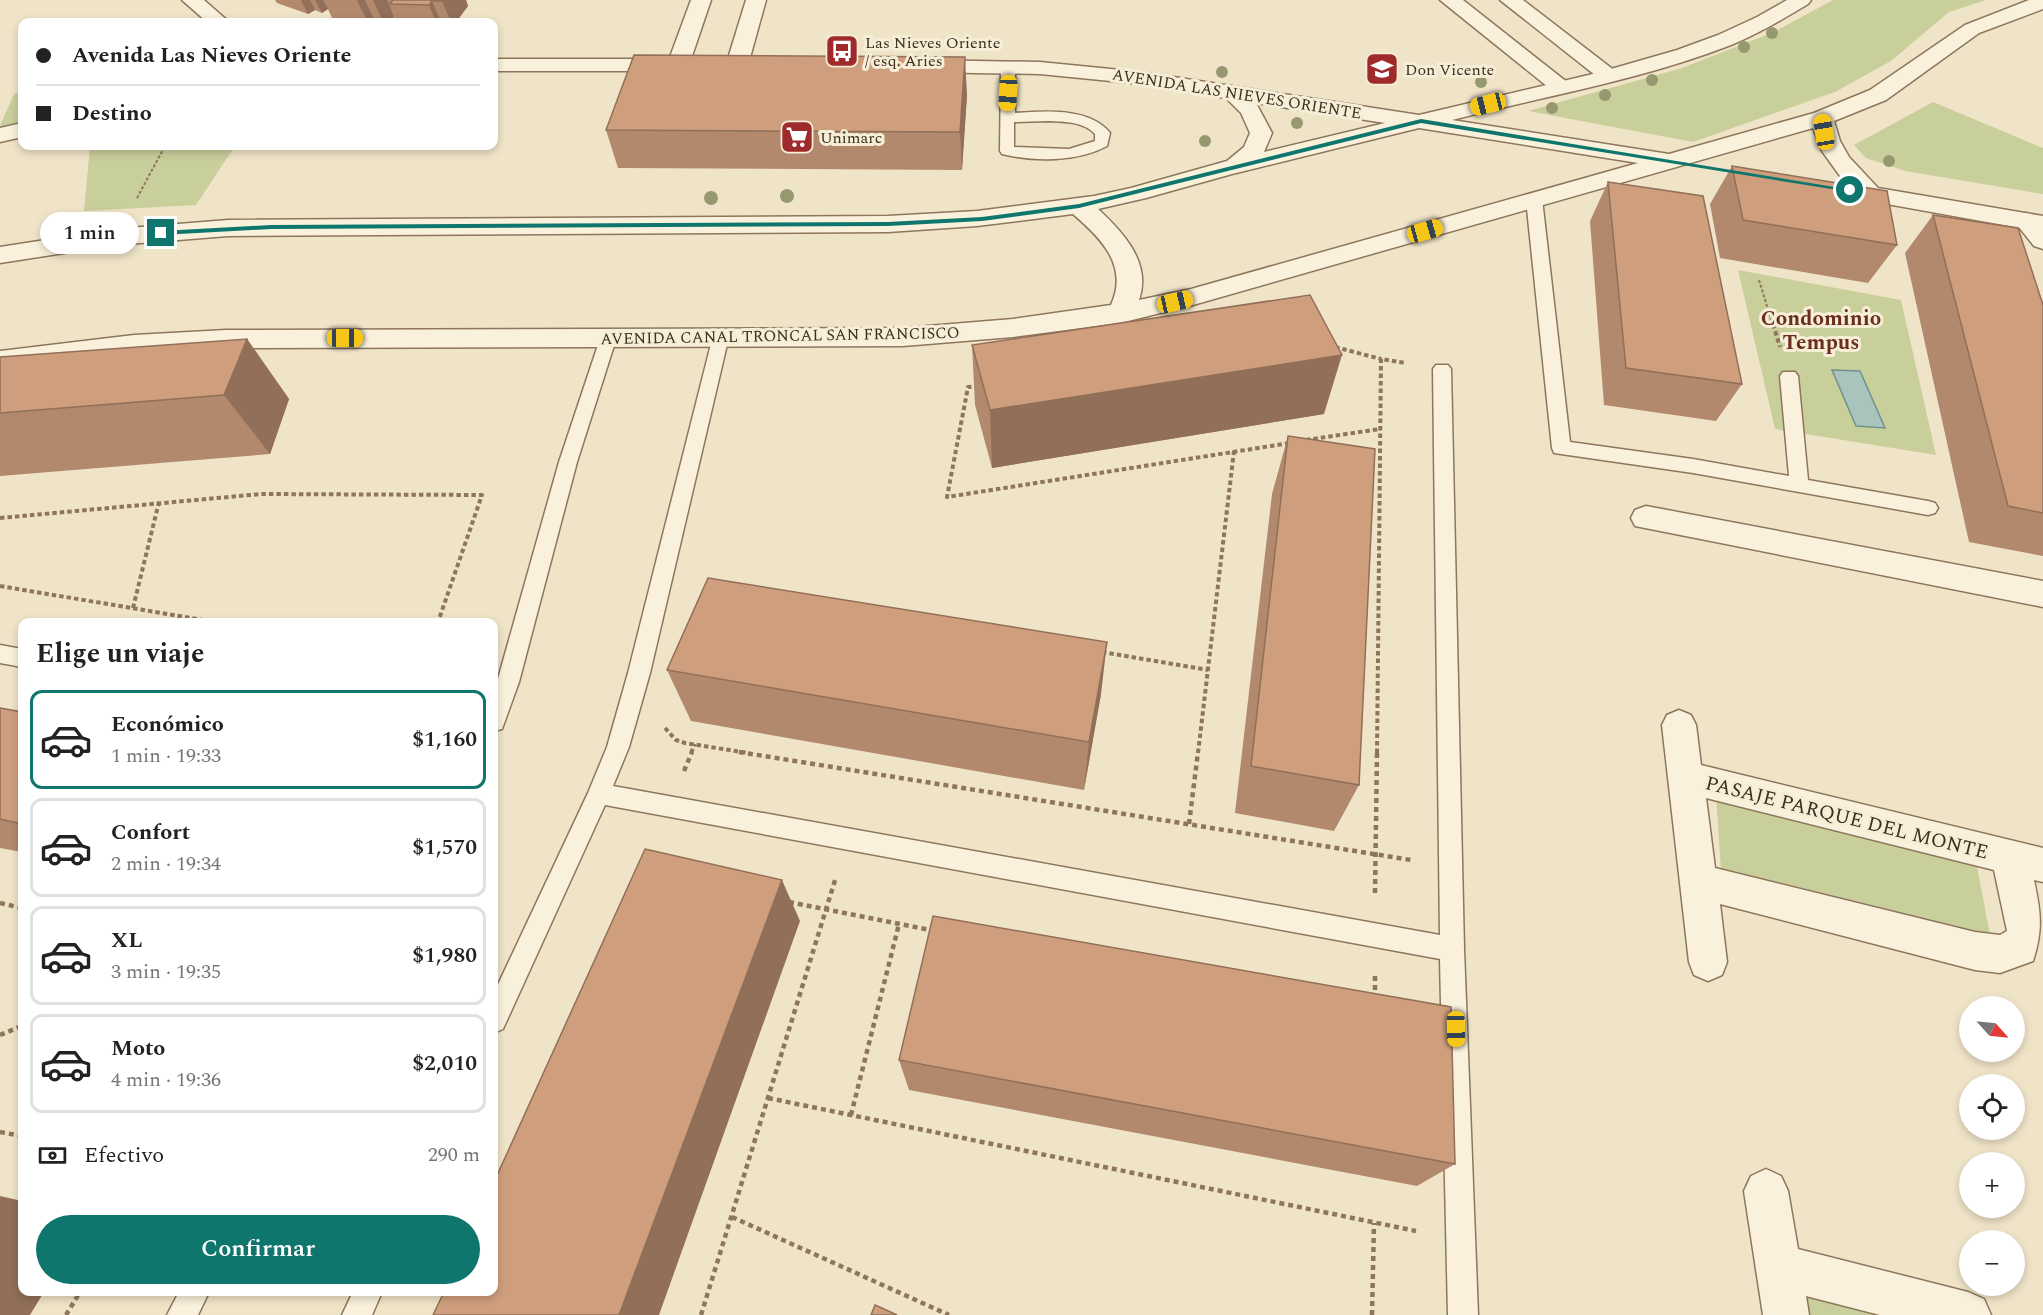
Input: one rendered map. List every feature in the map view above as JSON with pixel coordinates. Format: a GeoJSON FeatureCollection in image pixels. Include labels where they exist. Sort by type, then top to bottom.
{"type":"FeatureCollection","features":[{"type":"Feature","properties":{"kind":"street"},"geometry":{"type":"LineString","coordinates":[[192,0],[214,18]]}},
{"type":"Feature","properties":{"kind":"street"},"geometry":{"type":"LineString","coordinates":[[678,65],[701,0]]}},
{"type":"Feature","properties":{"kind":"street"},"geometry":{"type":"LineString","coordinates":[[737,65],[756,0]]}},
{"type":"Feature","properties":{"kind":"street"},"geometry":{"type":"LineString","coordinates":[[1450,0],[1561,86]]}},
{"type":"Feature","properties":{"kind":"street"},"geometry":{"type":"LineString","coordinates":[[1510,0],[1608,74]]}},
{"type":"Feature","properties":{"kind":"street"},"geometry":{"type":"LineString","coordinates":[[0,255],[116,237],[271,227],[900,224],[982,219],[1079,206],[1127,196],[1236,165],[1664,60],[1734,36],[1768,20],[1801,0]]}},
{"type":"Feature","properties":{"kind":"street","name":"AVENIDA CANAL TRONCAL SAN FRANCISCO"},"geometry":{"type":"LineString","coordinates":[[0,360],[65,351],[192,340],[609,336],[903,337],[1026,328],[1120,314],[1193,297],[1534,199],[1676,162],[1822,118],[1878,95],[1972,29],[2001,16],[2043,2]]}},
{"type":"Feature","properties":{"kind":"street"},"geometry":{"type":"LineString","coordinates":[[498,65],[760,65]]}},
{"type":"Feature","properties":{"kind":"street","name":"AVENIDA LAS NIEVES ORIENTE"},"geometry":{"type":"LineString","coordinates":[[901,66],[1008,67],[1102,73],[1231,91],[1722,169]]}},
{"type":"Feature","properties":{"kind":"street"},"geometry":{"type":"LineString","coordinates":[[1231,91],[1249,106],[1256,116],[1261,133],[1254,150],[1236,165]]}},
{"type":"Feature","properties":{"kind":"street"},"geometry":{"type":"LineString","coordinates":[[1822,118],[1829,146],[1839,162],[1870,194]]}},
{"type":"Feature","properties":{"kind":"street"},"geometry":{"type":"LineString","coordinates":[[0,135],[18,131]]}},
{"type":"Feature","properties":{"kind":"street"},"geometry":{"type":"LineString","coordinates":[[1825,186],[2034,222],[2043,241]]}},
{"type":"Feature","properties":{"kind":"street"},"geometry":{"type":"LineString","coordinates":[[1079,206],[1111,237],[1127,260],[1132,286],[1128,300],[1120,314]]}},
{"type":"Feature","properties":{"kind":"street"},"geometry":{"type":"LineString","coordinates":[[1646,518],[2043,594]]}},
{"type":"Feature","properties":{"kind":"street","name":"PASAJE PARQUE DEL MONTE"},"geometry":{"type":"LineString","coordinates":[[1679,725],[1708,962]]}},
{"type":"Feature","properties":{"kind":"street","name":"PASAJE PARQUE DEL MONTE"},"geometry":{"type":"LineString","coordinates":[[1685,777],[2026,861],[2027,934],[2019,948],[2000,954],[1975,951],[1698,881]]}},
{"type":"Feature","properties":{"kind":"street"},"geometry":{"type":"LineString","coordinates":[[1766,1191],[1785,1315]]}},
{"type":"Feature","properties":{"kind":"street"},"geometry":{"type":"LineString","coordinates":[[1778,1266],[1968,1315]]}},
{"type":"Feature","properties":{"kind":"lane"},"geometry":{"type":"LineString","coordinates":[[1007,118],[1041,115],[1075,119],[1098,128],[1104,138],[1102,143],[1089,150],[1051,153],[1007,151],[1007,118],[1008,67]]}},
{"type":"Feature","properties":{"kind":"lane"},"geometry":{"type":"LineString","coordinates":[[1534,199],[1561,448],[1693,466],[1928,508]]}},
{"type":"Feature","properties":{"kind":"lane"},"geometry":{"type":"LineString","coordinates":[[498,711],[508,682],[568,462],[609,336]]}},
{"type":"Feature","properties":{"kind":"lane"},"geometry":{"type":"LineString","coordinates":[[498,1011],[618,747],[632,700],[721,336]]}},
{"type":"Feature","properties":{"kind":"lane"},"geometry":{"type":"LineString","coordinates":[[1442,369],[1452,949],[1463,1315]]}},
{"type":"Feature","properties":{"kind":"lane"},"geometry":{"type":"LineString","coordinates":[[1790,376],[1799,484]]}},
{"type":"Feature","properties":{"kind":"lane"},"geometry":{"type":"LineString","coordinates":[[0,654],[18,657]]}},
{"type":"Feature","properties":{"kind":"lane"},"geometry":{"type":"LineString","coordinates":[[598,794],[1452,949]]}},
{"type":"Feature","properties":{"kind":"lane"},"geometry":{"type":"LineString","coordinates":[[182,1315],[193,1296]]}},
{"type":"Feature","properties":{"kind":"lane"},"geometry":{"type":"LineString","coordinates":[[357,1315],[366,1296]]}},
{"type":"Feature","properties":{"kind":"path"},"geometry":{"type":"LineString","coordinates":[[116,237],[163,150]]}},
{"type":"Feature","properties":{"kind":"path"},"geometry":{"type":"LineString","coordinates":[[1759,280],[1790,376]]}},
{"type":"Feature","properties":{"kind":"path"},"geometry":{"type":"LineString","coordinates":[[1327,345],[1381,359],[1442,369]]}},
{"type":"Feature","properties":{"kind":"path"},"geometry":{"type":"LineString","coordinates":[[1375,1003],[1381,359]]}},
{"type":"Feature","properties":{"kind":"path"},"geometry":{"type":"LineString","coordinates":[[980,386],[968,387],[947,496],[1290,443]]}},
{"type":"Feature","properties":{"kind":"path"},"geometry":{"type":"LineString","coordinates":[[1302,441],[1380,429]]}},
{"type":"Feature","properties":{"kind":"path"},"geometry":{"type":"LineString","coordinates":[[1189,824],[1234,451]]}},
{"type":"Feature","properties":{"kind":"path"},"geometry":{"type":"LineString","coordinates":[[0,518],[261,494],[482,495],[439,618]]}},
{"type":"Feature","properties":{"kind":"path"},"geometry":{"type":"LineString","coordinates":[[133,608],[159,502]]}},
{"type":"Feature","properties":{"kind":"path"},"geometry":{"type":"LineString","coordinates":[[0,586],[192,618]]}},
{"type":"Feature","properties":{"kind":"path"},"geometry":{"type":"LineString","coordinates":[[1090,650],[1208,670]]}},
{"type":"Feature","properties":{"kind":"path"},"geometry":{"type":"LineString","coordinates":[[664,721],[665,729],[676,740],[695,744],[1451,867]]}},
{"type":"Feature","properties":{"kind":"path"},"geometry":{"type":"LineString","coordinates":[[669,807],[695,744]]}},
{"type":"Feature","properties":{"kind":"path"},"geometry":{"type":"LineString","coordinates":[[701,1315],[848,839]]}},
{"type":"Feature","properties":{"kind":"path"},"geometry":{"type":"LineString","coordinates":[[780,900],[945,933]]}},
{"type":"Feature","properties":{"kind":"path"},"geometry":{"type":"LineString","coordinates":[[0,903],[18,907]]}},
{"type":"Feature","properties":{"kind":"path"},"geometry":{"type":"LineString","coordinates":[[851,1115],[899,924]]}},
{"type":"Feature","properties":{"kind":"path"},"geometry":{"type":"LineString","coordinates":[[0,1035],[18,1028]]}},
{"type":"Feature","properties":{"kind":"path"},"geometry":{"type":"LineString","coordinates":[[768,1098],[1461,1240]]}},
{"type":"Feature","properties":{"kind":"path"},"geometry":{"type":"LineString","coordinates":[[0,1132],[18,1135]]}},
{"type":"Feature","properties":{"kind":"path"},"geometry":{"type":"LineString","coordinates":[[732,1217],[950,1315]]}},
{"type":"Feature","properties":{"kind":"path"},"geometry":{"type":"LineString","coordinates":[[1372,1315],[1374,1223]]}},
{"type":"Feature","properties":{"kind":"path"},"geometry":{"type":"LineString","coordinates":[[66,1315],[78,1296]]}},
{"type":"Feature","properties":{"kind":"green space"},"geometry":{"type":"Polygon","coordinates":[[[1833,0],[1986,0],[1949,12],[1891,61],[1835,92],[1693,142],[1528,111],[1682,68],[1774,32],[1833,0]]]}},
{"type":"Feature","properties":{"kind":"green space"},"geometry":{"type":"Polygon","coordinates":[[[18,92],[18,134],[0,138],[0,126],[14,94],[18,92]]]}},
{"type":"Feature","properties":{"kind":"green space"},"geometry":{"type":"Polygon","coordinates":[[[1933,102],[2043,148],[2043,194],[1905,171],[1866,158],[1854,145],[1933,102]]]}},
{"type":"Feature","properties":{"kind":"green space"},"geometry":{"type":"Polygon","coordinates":[[[90,150],[232,150],[196,205],[84,211],[90,150]]]}},
{"type":"Feature","properties":{"kind":"green space"},"geometry":{"type":"Polygon","coordinates":[[[1738,270],[1901,300],[1936,455],[1775,429],[1738,270]]]}},
{"type":"Feature","properties":{"kind":"green space"},"geometry":{"type":"Polygon","coordinates":[[[1716,795],[1975,856],[1990,935],[1721,870],[1716,795]]]}},
{"type":"Feature","properties":{"kind":"green space"},"geometry":{"type":"Polygon","coordinates":[[[1805,1297],[1876,1315],[1807,1315],[1805,1297]]]}},
{"type":"Feature","properties":{"kind":"water"},"geometry":{"type":"Polygon","coordinates":[[[1832,370],[1860,371],[1885,428],[1856,426],[1832,370]]]}},
{"type":"Feature","properties":{"kind":"building"},"geometry":{"type":"Polygon","coordinates":[[[393,0],[443,0],[432,1],[429,5],[390,4],[393,0]]]}},
{"type":"Feature","properties":{"kind":"building"},"geometry":{"type":"Polygon","coordinates":[[[634,55],[965,57],[960,132],[606,130],[634,55]]]}},
{"type":"Feature","properties":{"kind":"building"},"geometry":{"type":"Polygon","coordinates":[[[1732,166],[1887,191],[1897,245],[1743,220],[1732,166]]]}},
{"type":"Feature","properties":{"kind":"building"},"geometry":{"type":"Polygon","coordinates":[[[1608,182],[1703,196],[1742,384],[1626,368],[1608,182]]]}},
{"type":"Feature","properties":{"kind":"building"},"geometry":{"type":"Polygon","coordinates":[[[1933,215],[2018,228],[2043,305],[2043,513],[2008,506],[1933,215]]]}},
{"type":"Feature","properties":{"kind":"building"},"geometry":{"type":"Polygon","coordinates":[[[1310,295],[1342,355],[990,410],[972,345],[1310,295]]]}},
{"type":"Feature","properties":{"kind":"building"},"geometry":{"type":"Polygon","coordinates":[[[247,339],[224,395],[0,413],[0,357],[247,339]]]}},
{"type":"Feature","properties":{"kind":"building"},"geometry":{"type":"Polygon","coordinates":[[[1288,436],[1375,449],[1359,785],[1251,766],[1288,436]]]}},
{"type":"Feature","properties":{"kind":"building"},"geometry":{"type":"Polygon","coordinates":[[[708,578],[1107,642],[1089,742],[667,670],[708,578]]]}},
{"type":"Feature","properties":{"kind":"building"},"geometry":{"type":"Polygon","coordinates":[[[0,708],[18,711],[18,823],[0,819],[0,708]]]}},
{"type":"Feature","properties":{"kind":"building"},"geometry":{"type":"Polygon","coordinates":[[[645,849],[782,880],[619,1315],[433,1315],[442,1296],[498,1296],[498,1173],[645,849]]]}},
{"type":"Feature","properties":{"kind":"building"},"geometry":{"type":"Polygon","coordinates":[[[933,916],[1451,1007],[1455,1164],[899,1060],[933,916]]]}},
{"type":"Feature","properties":{"kind":"building"},"geometry":{"type":"Polygon","coordinates":[[[875,1305],[897,1315],[871,1315],[875,1305]]]}},
{"type":"Feature","properties":{"kind":"place","name":"Las Nieves Oriente / esq. Aries"},"geometry":{"type":"Point","coordinates":[842,51]}},
{"type":"Feature","properties":{"kind":"place","name":"Don Vicente"},"geometry":{"type":"Point","coordinates":[1382,69]}},
{"type":"Feature","properties":{"kind":"place","name":"Unimarc"},"geometry":{"type":"Point","coordinates":[797,137]}},
{"type":"Feature","properties":{"kind":"district","name":"Condominio Tempus"},"geometry":{"type":"Point","coordinates":[1821,330]}},
{"type":"Feature","properties":{"kind":"route"},"geometry":{"type":"LineString","coordinates":[[161,233],[271,227],[888,224],[982,219],[1079,206],[1127,196],[1236,165],[1421,121],[1850,190]]}}]}
